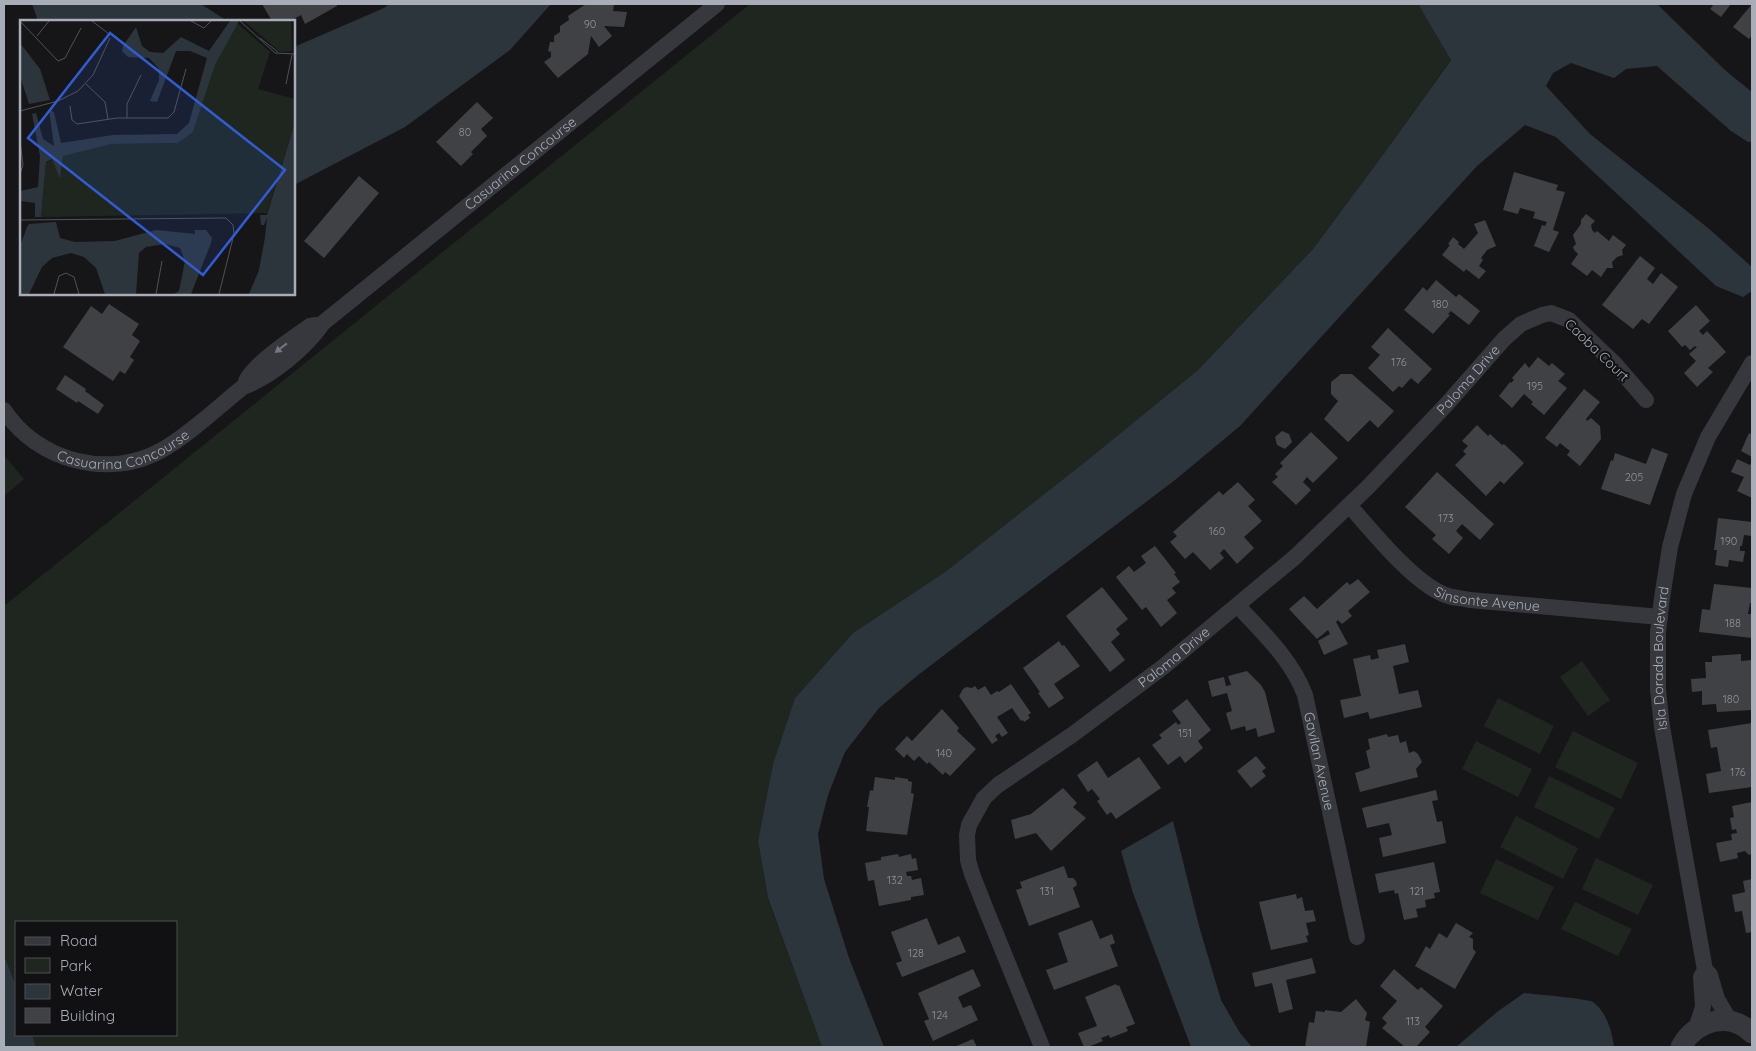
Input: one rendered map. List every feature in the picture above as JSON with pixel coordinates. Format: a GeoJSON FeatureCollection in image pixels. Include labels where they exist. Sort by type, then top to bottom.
{"type":"FeatureCollection","features":[{"type":"Feature","properties":{"kind":"street","name":"Casuarina Concourse"},"geometry":{"type":"LineString","coordinates":[[4,410],[26,435],[66,458],[84,462],[118,464],[139,459],[162,450],[243,387],[249,375],[277,351],[310,326],[323,323],[718,4]]}},
{"type":"Feature","properties":{"kind":"street","name":"Caoba Court"},"geometry":{"type":"LineString","coordinates":[[1542,315],[1551,313],[1569,320],[1615,364],[1646,400]]}},
{"type":"Feature","properties":{"kind":"street","name":"Paloma Drive"},"geometry":{"type":"LineString","coordinates":[[1042,1047],[972,874],[967,847],[969,824],[984,798],[998,785],[1072,735],[1156,673],[1295,557],[1440,412],[1504,339],[1521,324],[1542,315]]}},
{"type":"Feature","properties":{"kind":"street","name":"Isla Dorada Boulevard"},"geometry":{"type":"LineString","coordinates":[[1730,1021],[1717,999],[1710,975],[1705,970],[1662,727],[1658,669],[1660,616],[1670,547],[1679,512],[1687,486],[1708,437],[1752,363]]}},
{"type":"Feature","properties":{"kind":"street","name":"Sinsonte Avenue"},"geometry":{"type":"LineString","coordinates":[[1349,505],[1404,564],[1430,586],[1449,596],[1470,600],[1660,616]]}},
{"type":"Feature","properties":{"kind":"street","name":"Gavilan Avenue"},"geometry":{"type":"LineString","coordinates":[[1238,606],[1289,665],[1301,684],[1357,937]]}},
{"type":"Feature","properties":{"kind":"street","name":"Isla Dorada Boulevard"},"geometry":{"type":"LineString","coordinates":[[1696,1028],[1703,1006],[1701,978],[1705,970]]}},
{"type":"Feature","properties":{"kind":"street"},"geometry":{"type":"LineString","coordinates":[[1681,1047],[1686,1038],[1696,1028],[1718,1020],[1740,1024],[1752,1033]]}},
{"type":"Feature","properties":{"kind":"green space"},"geometry":{"type":"Polygon","coordinates":[[[750,4],[1418,4],[1451,59],[1313,249],[1198,370],[945,572],[853,633],[795,698],[773,764],[758,841],[768,899],[822,1047],[36,1047],[32,1036],[178,1036],[178,921],[15,921],[15,983],[4,955],[4,606],[750,4]]]}},
{"type":"Feature","properties":{"kind":"green space"},"geometry":{"type":"Polygon","coordinates":[[[4,455],[24,479],[4,496],[4,455]]]}},
{"type":"Feature","properties":{"kind":"green space"},"geometry":{"type":"Polygon","coordinates":[[[1582,661],[1610,700],[1588,716],[1560,677],[1582,661]]]}},
{"type":"Feature","properties":{"kind":"green space"},"geometry":{"type":"Polygon","coordinates":[[[1498,698],[1554,726],[1540,754],[1484,726],[1498,698]]]}},
{"type":"Feature","properties":{"kind":"green space"},"geometry":{"type":"Polygon","coordinates":[[[1573,731],[1638,763],[1621,799],[1555,767],[1573,731]]]}},
{"type":"Feature","properties":{"kind":"green space"},"geometry":{"type":"Polygon","coordinates":[[[1476,741],[1532,769],[1518,797],[1462,769],[1476,741]]]}},
{"type":"Feature","properties":{"kind":"green space"},"geometry":{"type":"Polygon","coordinates":[[[1549,776],[1615,808],[1599,839],[1534,807],[1549,776]]]}},
{"type":"Feature","properties":{"kind":"green space"},"geometry":{"type":"Polygon","coordinates":[[[1516,816],[1578,848],[1563,879],[1500,847],[1516,816]]]}},
{"type":"Feature","properties":{"kind":"green space"},"geometry":{"type":"Polygon","coordinates":[[[1596,858],[1653,885],[1638,915],[1582,889],[1596,858]]]}},
{"type":"Feature","properties":{"kind":"green space"},"geometry":{"type":"Polygon","coordinates":[[[1496,859],[1554,887],[1538,920],[1480,893],[1496,859]]]}},
{"type":"Feature","properties":{"kind":"green space"},"geometry":{"type":"Polygon","coordinates":[[[1575,902],[1632,929],[1618,956],[1561,929],[1575,902]]]}},
{"type":"Feature","properties":{"kind":"water"},"geometry":{"type":"Polygon","coordinates":[[[32,4],[201,4],[225,20],[38,20],[32,4]]]}},
{"type":"Feature","properties":{"kind":"water"},"geometry":{"type":"Polygon","coordinates":[[[389,4],[551,4],[510,50],[405,127],[295,184],[295,47],[384,8],[389,4]]]}},
{"type":"Feature","properties":{"kind":"water"},"geometry":{"type":"Polygon","coordinates":[[[1418,4],[1657,4],[1726,71],[1752,92],[1752,142],[1748,142],[1731,131],[1657,66],[1626,69],[1614,78],[1571,63],[1553,73],[1546,86],[1590,134],[1708,228],[1752,267],[1752,291],[1743,297],[1716,286],[1556,137],[1525,125],[1477,166],[1240,426],[1175,480],[918,675],[879,708],[845,752],[828,795],[818,834],[824,879],[849,958],[884,1047],[822,1047],[768,898],[758,841],[773,764],[795,698],[853,633],[945,572],[1198,370],[1313,249],[1451,60],[1418,4]]]}},
{"type":"Feature","properties":{"kind":"water"},"geometry":{"type":"Polygon","coordinates":[[[1173,821],[1199,926],[1221,1000],[1240,1033],[1252,1047],[1191,1047],[1133,893],[1121,851],[1173,821]]]}},
{"type":"Feature","properties":{"kind":"water"},"geometry":{"type":"Polygon","coordinates":[[[4,955],[15,983],[15,1036],[32,1036],[36,1047],[4,1047],[4,955]]]}},
{"type":"Feature","properties":{"kind":"water"},"geometry":{"type":"Polygon","coordinates":[[[1524,993],[1593,1002],[1602,1011],[1608,1023],[1614,1047],[1456,1047],[1497,1012],[1524,993]]]}},
{"type":"Feature","properties":{"kind":"building"},"geometry":{"type":"Polygon","coordinates":[[[262,4],[336,4],[337,6],[305,24],[301,15],[292,20],[271,20],[262,4]]]}},
{"type":"Feature","properties":{"kind":"building"},"geometry":{"type":"Polygon","coordinates":[[[586,4],[614,4],[613,11],[627,12],[624,27],[604,26],[612,36],[599,47],[591,36],[588,54],[558,78],[544,62],[551,57],[551,52],[548,51],[550,42],[554,42],[554,36],[560,32],[560,26],[569,20],[568,16],[586,4]]]}},
{"type":"Feature","properties":{"kind":"building"},"geometry":{"type":"Polygon","coordinates":[[[1714,4],[1731,4],[1721,17],[1710,9],[1714,4]]]}},
{"type":"Feature","properties":{"kind":"building"},"geometry":{"type":"Polygon","coordinates":[[[1752,4],[1752,35],[1749,39],[1733,27],[1752,4]]]}},
{"type":"Feature","properties":{"kind":"building"},"geometry":{"type":"Polygon","coordinates":[[[477,102],[493,118],[481,129],[487,136],[471,152],[473,154],[461,166],[436,142],[477,102]]]}},
{"type":"Feature","properties":{"kind":"building"},"geometry":{"type":"Polygon","coordinates":[[[1514,172],[1558,185],[1556,190],[1565,192],[1553,230],[1559,232],[1549,252],[1534,246],[1542,225],[1545,226],[1547,222],[1533,218],[1535,212],[1520,208],[1518,214],[1503,210],[1514,172]]]}},
{"type":"Feature","properties":{"kind":"building"},"geometry":{"type":"Polygon","coordinates":[[[359,176],[379,193],[324,258],[304,241],[359,176]]]}},
{"type":"Feature","properties":{"kind":"building"},"geometry":{"type":"Polygon","coordinates":[[[1586,214],[1595,221],[1591,225],[1595,233],[1597,231],[1609,241],[1613,235],[1626,245],[1622,250],[1623,255],[1617,257],[1612,262],[1613,268],[1607,268],[1601,277],[1592,270],[1587,276],[1571,264],[1578,254],[1573,247],[1576,244],[1573,235],[1586,214]]]}},
{"type":"Feature","properties":{"kind":"building"},"geometry":{"type":"Polygon","coordinates":[[[1485,220],[1496,246],[1487,250],[1481,258],[1483,260],[1479,266],[1486,271],[1479,279],[1466,269],[1464,272],[1442,255],[1450,245],[1448,244],[1453,237],[1464,249],[1478,233],[1474,224],[1485,220]]]}},
{"type":"Feature","properties":{"kind":"building"},"geometry":{"type":"Polygon","coordinates":[[[1640,256],[1655,268],[1647,279],[1653,284],[1661,273],[1678,287],[1649,324],[1642,319],[1633,329],[1602,305],[1640,256]]]}},
{"type":"Feature","properties":{"kind":"building"},"geometry":{"type":"Polygon","coordinates":[[[1436,280],[1456,297],[1459,294],[1480,311],[1469,325],[1451,311],[1448,314],[1450,315],[1433,334],[1404,310],[1423,287],[1427,291],[1436,280]]]}},
{"type":"Feature","properties":{"kind":"building"},"geometry":{"type":"Polygon","coordinates":[[[109,304],[139,324],[132,335],[140,341],[130,357],[134,360],[125,374],[120,371],[113,381],[63,347],[91,306],[102,314],[109,304]]]}},
{"type":"Feature","properties":{"kind":"building"},"geometry":{"type":"Polygon","coordinates":[[[1696,305],[1710,321],[1699,331],[1703,335],[1707,331],[1726,352],[1708,368],[1713,372],[1697,387],[1684,373],[1696,361],[1689,354],[1697,347],[1695,346],[1690,350],[1685,345],[1682,347],[1668,331],[1696,305]]]}},
{"type":"Feature","properties":{"kind":"building"},"geometry":{"type":"Polygon","coordinates":[[[1388,328],[1432,369],[1418,384],[1411,378],[1402,388],[1399,386],[1393,392],[1368,368],[1380,355],[1371,347],[1388,328]]]}},
{"type":"Feature","properties":{"kind":"building"},"geometry":{"type":"Polygon","coordinates":[[[1538,357],[1549,366],[1552,363],[1565,374],[1558,381],[1567,388],[1544,415],[1531,404],[1533,402],[1524,394],[1512,408],[1499,396],[1510,382],[1514,380],[1512,378],[1525,363],[1529,368],[1538,357]]]}},
{"type":"Feature","properties":{"kind":"building"},"geometry":{"type":"Polygon","coordinates":[[[1341,374],[1352,374],[1394,411],[1378,428],[1370,420],[1348,442],[1324,419],[1338,401],[1331,394],[1331,382],[1341,374]]]}},
{"type":"Feature","properties":{"kind":"building"},"geometry":{"type":"Polygon","coordinates":[[[65,375],[86,389],[85,391],[104,405],[98,414],[56,389],[65,375]]]}},
{"type":"Feature","properties":{"kind":"building"},"geometry":{"type":"Polygon","coordinates":[[[1584,389],[1600,402],[1586,419],[1587,421],[1591,418],[1600,426],[1601,439],[1580,466],[1567,455],[1570,451],[1560,443],[1557,447],[1545,438],[1584,389]]]}},
{"type":"Feature","properties":{"kind":"building"},"geometry":{"type":"Polygon","coordinates":[[[1477,425],[1488,436],[1490,434],[1502,445],[1504,444],[1524,463],[1504,484],[1500,481],[1486,496],[1455,465],[1466,454],[1463,451],[1468,446],[1462,441],[1477,425]]]}},
{"type":"Feature","properties":{"kind":"building"},"geometry":{"type":"Polygon","coordinates":[[[1282,431],[1289,434],[1292,442],[1285,449],[1277,445],[1275,437],[1282,431]]]}},
{"type":"Feature","properties":{"kind":"building"},"geometry":{"type":"Polygon","coordinates":[[[1311,432],[1338,458],[1313,483],[1307,477],[1303,482],[1311,490],[1296,505],[1272,482],[1278,477],[1275,474],[1283,466],[1280,463],[1311,432]]]}},
{"type":"Feature","properties":{"kind":"building"},"geometry":{"type":"Polygon","coordinates":[[[1749,433],[1752,435],[1752,457],[1741,451],[1749,433]]]}},
{"type":"Feature","properties":{"kind":"building"},"geometry":{"type":"Polygon","coordinates":[[[1652,448],[1668,454],[1650,505],[1601,489],[1615,453],[1646,464],[1652,448]]]}},
{"type":"Feature","properties":{"kind":"building"},"geometry":{"type":"Polygon","coordinates":[[[1737,459],[1750,465],[1752,461],[1752,498],[1737,491],[1744,477],[1731,472],[1737,459]]]}},
{"type":"Feature","properties":{"kind":"building"},"geometry":{"type":"Polygon","coordinates":[[[1437,472],[1494,524],[1480,540],[1462,524],[1456,531],[1463,538],[1449,554],[1432,539],[1436,535],[1405,507],[1437,472]]]}},
{"type":"Feature","properties":{"kind":"building"},"geometry":{"type":"Polygon","coordinates":[[[1238,482],[1255,500],[1248,506],[1262,521],[1244,537],[1254,548],[1237,564],[1224,549],[1220,553],[1224,558],[1210,570],[1193,552],[1185,559],[1170,542],[1177,536],[1173,532],[1219,491],[1223,495],[1238,482]]]}},
{"type":"Feature","properties":{"kind":"building"},"geometry":{"type":"Polygon","coordinates":[[[1718,518],[1752,522],[1752,536],[1744,535],[1742,546],[1740,546],[1740,551],[1745,551],[1743,562],[1729,560],[1728,567],[1715,565],[1717,550],[1714,550],[1718,518]]]}},
{"type":"Feature","properties":{"kind":"building"},"geometry":{"type":"Polygon","coordinates":[[[1155,546],[1176,573],[1174,574],[1180,582],[1172,588],[1176,593],[1167,600],[1177,613],[1161,627],[1146,607],[1142,610],[1116,577],[1129,566],[1134,572],[1146,563],[1141,556],[1155,546]]]}},
{"type":"Feature","properties":{"kind":"building"},"geometry":{"type":"Polygon","coordinates":[[[1358,579],[1370,592],[1348,611],[1352,616],[1342,624],[1338,620],[1336,622],[1348,644],[1324,655],[1318,641],[1330,634],[1328,630],[1317,639],[1289,609],[1304,596],[1317,609],[1347,582],[1350,585],[1358,579]]]}},
{"type":"Feature","properties":{"kind":"building"},"geometry":{"type":"Polygon","coordinates":[[[1714,584],[1752,588],[1752,603],[1750,603],[1748,614],[1752,614],[1752,638],[1699,632],[1702,609],[1710,610],[1714,584]]]}},
{"type":"Feature","properties":{"kind":"building"},"geometry":{"type":"Polygon","coordinates":[[[1102,587],[1128,619],[1116,629],[1120,634],[1111,642],[1125,660],[1110,672],[1066,616],[1102,587]]]}},
{"type":"Feature","properties":{"kind":"building"},"geometry":{"type":"Polygon","coordinates":[[[1059,641],[1080,666],[1054,684],[1064,698],[1049,708],[1023,668],[1059,641]]]}},
{"type":"Feature","properties":{"kind":"building"},"geometry":{"type":"Polygon","coordinates":[[[1405,644],[1409,662],[1393,666],[1399,694],[1418,690],[1422,707],[1370,719],[1368,712],[1344,718],[1340,700],[1361,696],[1353,659],[1370,655],[1371,660],[1379,658],[1377,650],[1405,644]]]}},
{"type":"Feature","properties":{"kind":"building"},"geometry":{"type":"Polygon","coordinates":[[[1741,654],[1741,661],[1752,660],[1752,710],[1717,712],[1716,704],[1702,705],[1702,691],[1692,692],[1691,679],[1706,678],[1705,662],[1712,662],[1712,656],[1741,654]]]}},
{"type":"Feature","properties":{"kind":"building"},"geometry":{"type":"Polygon","coordinates":[[[1247,671],[1261,685],[1265,692],[1275,732],[1258,737],[1256,728],[1246,731],[1245,726],[1231,730],[1226,713],[1232,711],[1227,693],[1212,697],[1208,681],[1224,677],[1226,686],[1231,685],[1228,676],[1247,671]]]}},
{"type":"Feature","properties":{"kind":"building"},"geometry":{"type":"Polygon","coordinates":[[[1011,684],[1031,713],[1028,715],[1030,718],[1024,722],[1023,720],[1021,721],[1012,708],[997,717],[1008,733],[1002,737],[999,733],[995,736],[998,740],[992,744],[959,696],[966,687],[972,688],[975,686],[978,690],[985,686],[991,695],[1011,684]]]}},
{"type":"Feature","properties":{"kind":"building"},"geometry":{"type":"Polygon","coordinates":[[[1187,699],[1211,730],[1198,741],[1203,748],[1185,763],[1180,756],[1168,765],[1152,745],[1162,738],[1159,735],[1176,722],[1178,725],[1181,723],[1172,711],[1187,699]]]}},
{"type":"Feature","properties":{"kind":"building"},"geometry":{"type":"Polygon","coordinates":[[[942,709],[959,728],[957,731],[976,749],[950,776],[945,772],[943,775],[929,762],[927,764],[919,756],[914,761],[907,754],[904,758],[895,749],[907,736],[912,741],[942,709]]]}},
{"type":"Feature","properties":{"kind":"building"},"geometry":{"type":"Polygon","coordinates":[[[1752,723],[1752,787],[1709,793],[1706,774],[1721,771],[1717,747],[1711,748],[1708,730],[1752,723]]]}},
{"type":"Feature","properties":{"kind":"building"},"geometry":{"type":"Polygon","coordinates":[[[1387,734],[1388,737],[1398,735],[1400,743],[1406,741],[1409,753],[1414,751],[1418,754],[1422,762],[1416,769],[1418,777],[1360,792],[1355,773],[1370,768],[1366,751],[1370,749],[1368,739],[1387,734]]]}},
{"type":"Feature","properties":{"kind":"building"},"geometry":{"type":"Polygon","coordinates":[[[1256,756],[1266,768],[1262,771],[1266,776],[1251,788],[1237,771],[1256,756]]]}},
{"type":"Feature","properties":{"kind":"building"},"geometry":{"type":"Polygon","coordinates":[[[1139,757],[1161,788],[1116,819],[1111,812],[1107,815],[1097,801],[1100,799],[1092,789],[1088,792],[1077,775],[1097,761],[1108,778],[1139,757]]]}},
{"type":"Feature","properties":{"kind":"building"},"geometry":{"type":"Polygon","coordinates":[[[875,777],[895,780],[895,777],[908,779],[908,781],[912,782],[911,793],[914,794],[907,835],[866,831],[869,807],[867,807],[870,790],[873,791],[875,777]]]}},
{"type":"Feature","properties":{"kind":"building"},"geometry":{"type":"Polygon","coordinates":[[[1063,788],[1077,803],[1073,807],[1086,818],[1051,851],[1036,833],[1015,839],[1011,820],[1031,814],[1063,788]]]}},
{"type":"Feature","properties":{"kind":"building"},"geometry":{"type":"Polygon","coordinates":[[[1436,790],[1438,800],[1432,801],[1437,822],[1442,821],[1446,843],[1383,857],[1379,838],[1392,835],[1389,823],[1367,828],[1362,808],[1436,790]]]}},
{"type":"Feature","properties":{"kind":"building"},"geometry":{"type":"Polygon","coordinates":[[[1752,802],[1752,854],[1749,855],[1745,851],[1737,853],[1738,858],[1720,862],[1716,843],[1732,840],[1731,834],[1737,833],[1736,829],[1732,830],[1730,818],[1734,817],[1732,806],[1752,802]]]}},
{"type":"Feature","properties":{"kind":"building"},"geometry":{"type":"Polygon","coordinates":[[[898,854],[899,857],[911,854],[912,859],[916,858],[918,870],[906,872],[907,876],[911,876],[912,880],[921,878],[924,895],[911,897],[911,900],[879,906],[874,880],[868,881],[865,863],[881,860],[881,857],[898,854]]]}},
{"type":"Feature","properties":{"kind":"building"},"geometry":{"type":"Polygon","coordinates":[[[1434,862],[1440,892],[1434,893],[1435,898],[1425,900],[1426,907],[1416,909],[1418,917],[1404,920],[1398,893],[1395,894],[1394,890],[1379,893],[1375,874],[1434,862]]]}},
{"type":"Feature","properties":{"kind":"building"},"geometry":{"type":"Polygon","coordinates":[[[1064,866],[1068,878],[1073,878],[1076,881],[1077,885],[1073,888],[1080,907],[1029,926],[1016,890],[1022,888],[1020,882],[1064,866]]]}},
{"type":"Feature","properties":{"kind":"building"},"geometry":{"type":"Polygon","coordinates":[[[1752,879],[1752,932],[1746,933],[1742,911],[1735,912],[1732,895],[1745,892],[1743,881],[1752,879]]]}},
{"type":"Feature","properties":{"kind":"building"},"geometry":{"type":"Polygon","coordinates":[[[1296,894],[1297,899],[1302,897],[1305,911],[1313,910],[1316,921],[1306,923],[1309,935],[1306,936],[1308,942],[1271,950],[1259,902],[1296,894]]]}},
{"type":"Feature","properties":{"kind":"building"},"geometry":{"type":"Polygon","coordinates":[[[927,918],[938,945],[959,936],[966,952],[902,977],[896,963],[902,961],[891,932],[927,918]]]}},
{"type":"Feature","properties":{"kind":"building"},"geometry":{"type":"Polygon","coordinates":[[[1092,920],[1100,939],[1112,934],[1115,943],[1110,945],[1118,966],[1054,990],[1046,970],[1068,962],[1058,933],[1092,920]]]}},
{"type":"Feature","properties":{"kind":"building"},"geometry":{"type":"Polygon","coordinates":[[[1456,923],[1473,933],[1469,937],[1473,939],[1473,949],[1476,952],[1455,989],[1415,966],[1426,946],[1430,949],[1439,933],[1447,938],[1456,923]]]}},
{"type":"Feature","properties":{"kind":"building"},"geometry":{"type":"Polygon","coordinates":[[[1312,958],[1316,973],[1286,980],[1293,1009],[1279,1013],[1272,983],[1255,987],[1252,973],[1312,958]]]}},
{"type":"Feature","properties":{"kind":"building"},"geometry":{"type":"Polygon","coordinates":[[[973,969],[981,986],[958,997],[963,1008],[971,1005],[978,1020],[933,1041],[924,1021],[929,1019],[918,993],[973,969]]]}},
{"type":"Feature","properties":{"kind":"building"},"geometry":{"type":"Polygon","coordinates":[[[1394,969],[1418,990],[1421,987],[1443,1006],[1425,1027],[1430,1032],[1416,1047],[1405,1047],[1382,1028],[1387,1023],[1382,1018],[1397,1001],[1380,986],[1394,969]]]}},
{"type":"Feature","properties":{"kind":"building"},"geometry":{"type":"Polygon","coordinates":[[[1116,984],[1117,986],[1119,985],[1135,1024],[1126,1027],[1128,1031],[1110,1038],[1109,1035],[1101,1038],[1103,1041],[1084,1047],[1078,1033],[1097,1026],[1085,997],[1116,984]]]}},
{"type":"Feature","properties":{"kind":"building"},"geometry":{"type":"Polygon","coordinates":[[[1356,999],[1367,1013],[1365,1020],[1370,1022],[1366,1047],[1305,1047],[1309,1022],[1314,1023],[1316,1011],[1341,1012],[1356,999]]]}},
{"type":"Feature","properties":{"kind":"building"},"geometry":{"type":"Polygon","coordinates":[[[973,1039],[977,1047],[954,1047],[973,1039]]]}}]}
